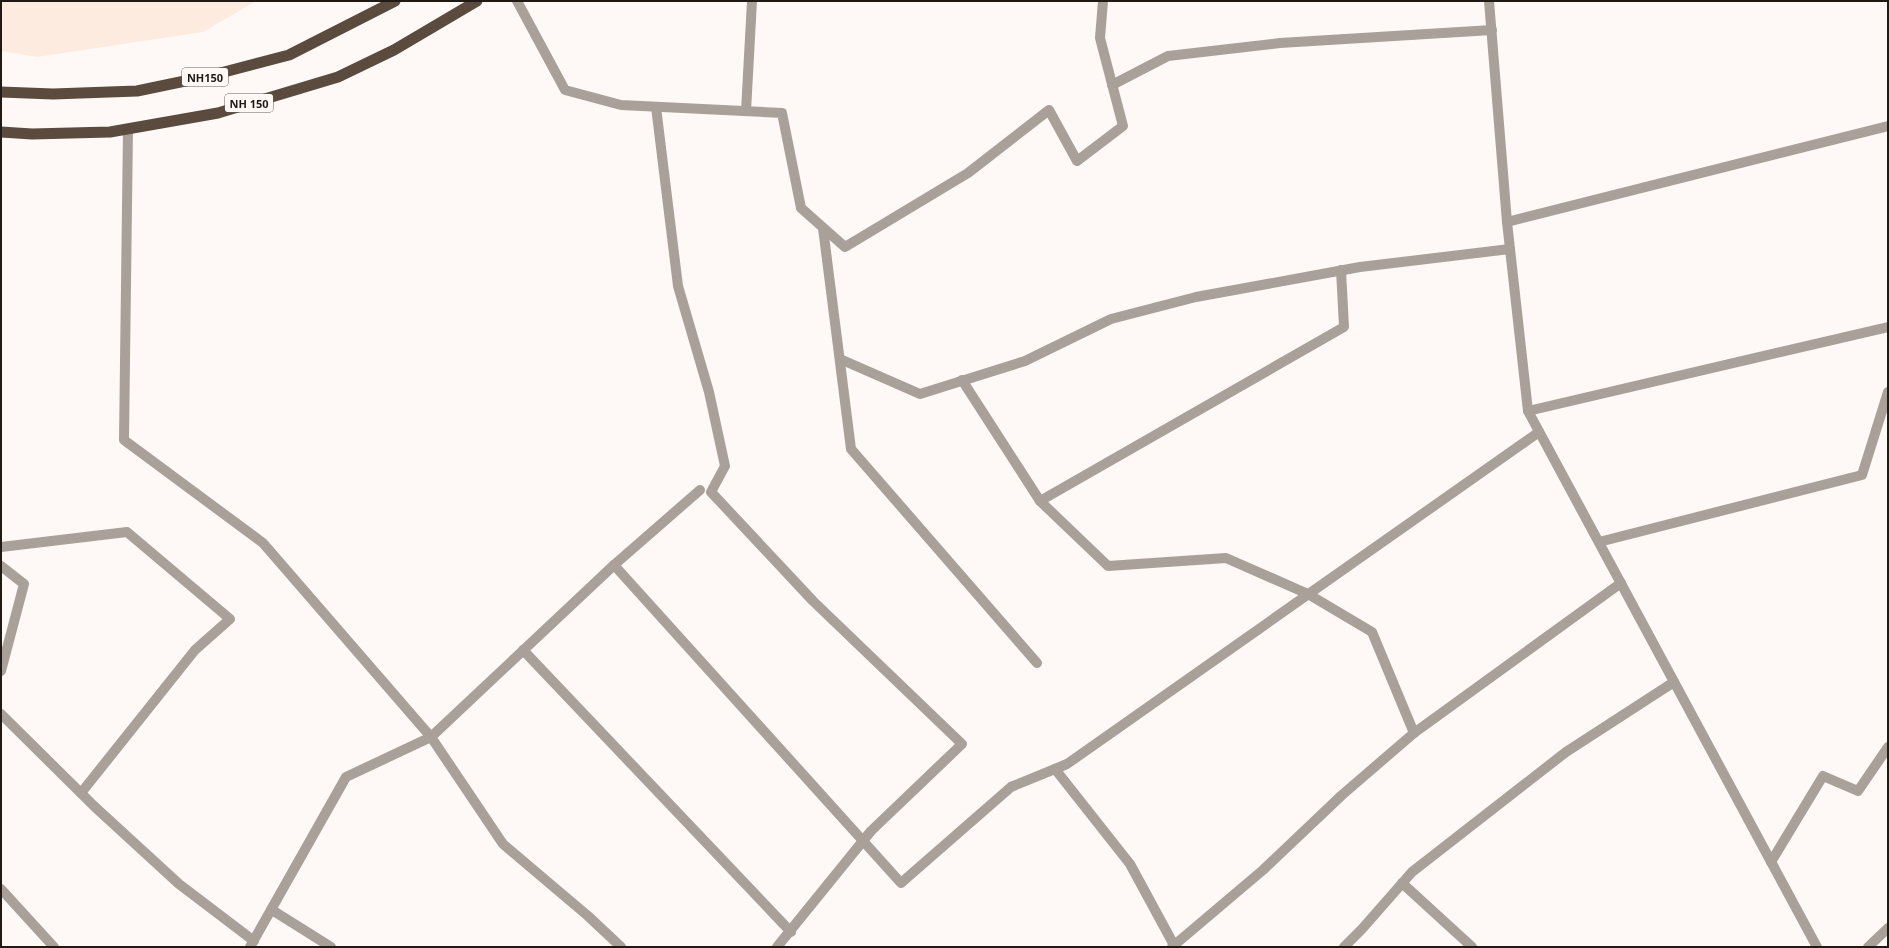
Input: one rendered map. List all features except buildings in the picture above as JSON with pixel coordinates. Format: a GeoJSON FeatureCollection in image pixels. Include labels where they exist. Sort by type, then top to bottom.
{"type":"FeatureCollection","features":[{"type":"Feature","properties":{"kind":"highway","name":"NH150"},"geometry":{"type":"LineString","coordinates":[[1,92],[53,94],[137,91],[209,76],[289,55],[395,1]]}},
{"type":"Feature","properties":{"kind":"highway","name":"NH 150"},"geometry":{"type":"LineString","coordinates":[[1,132],[32,134],[110,132],[218,113],[338,77],[394,50],[477,1]]}},
{"type":"Feature","properties":{"kind":"street"},"geometry":{"type":"LineString","coordinates":[[517,1],[565,90],[621,105],[782,113],[801,208],[845,247],[968,172],[1049,110],[1077,161],[1123,126],[1100,38],[1103,1]]}},
{"type":"Feature","properties":{"kind":"street"},"geometry":{"type":"LineString","coordinates":[[746,111],[752,1]]}},
{"type":"Feature","properties":{"kind":"street"},"geometry":{"type":"LineString","coordinates":[[1489,1],[1507,222],[1528,411],[1817,947]]}},
{"type":"Feature","properties":{"kind":"street"},"geometry":{"type":"LineString","coordinates":[[1112,85],[1168,56],[1280,43],[1492,30]]}},
{"type":"Feature","properties":{"kind":"street"},"geometry":{"type":"LineString","coordinates":[[656,107],[678,286],[709,392],[725,466],[711,492],[813,601],[962,744],[871,831],[791,932],[777,947]]}},
{"type":"Feature","properties":{"kind":"street"},"geometry":{"type":"LineString","coordinates":[[1507,222],[1888,126]]}},
{"type":"Feature","properties":{"kind":"street"},"geometry":{"type":"LineString","coordinates":[[128,129],[124,440],[263,543],[431,737],[503,844],[588,916],[621,947]]}},
{"type":"Feature","properties":{"kind":"street"},"geometry":{"type":"LineString","coordinates":[[823,228],[851,449],[1037,663]]}},
{"type":"Feature","properties":{"kind":"street"},"geometry":{"type":"LineString","coordinates":[[840,359],[920,394],[1025,361],[1111,320],[1196,297],[1341,270],[1510,249]]}},
{"type":"Feature","properties":{"kind":"street"},"geometry":{"type":"LineString","coordinates":[[1040,501],[1344,327],[1341,270]]}},
{"type":"Feature","properties":{"kind":"street"},"geometry":{"type":"LineString","coordinates":[[1528,411],[1888,327]]}},
{"type":"Feature","properties":{"kind":"street"},"geometry":{"type":"LineString","coordinates":[[962,380],[1040,501],[1108,566],[1226,558],[1308,594],[1372,632],[1414,733]]}},
{"type":"Feature","properties":{"kind":"street"},"geometry":{"type":"LineString","coordinates":[[1599,542],[1862,475],[1888,392]]}},
{"type":"Feature","properties":{"kind":"street"},"geometry":{"type":"LineString","coordinates":[[614,565],[901,883],[1011,787],[1055,769],[1073,759],[1539,432]]}},
{"type":"Feature","properties":{"kind":"street"},"geometry":{"type":"LineString","coordinates":[[1,714],[80,793],[179,884],[252,944],[346,777],[431,737],[614,565],[700,490]]}},
{"type":"Feature","properties":{"kind":"street"},"geometry":{"type":"LineString","coordinates":[[1,547],[127,532],[230,619],[195,650],[80,793]]}},
{"type":"Feature","properties":{"kind":"street"},"geometry":{"type":"LineString","coordinates":[[1,566],[24,584],[1,671]]}},
{"type":"Feature","properties":{"kind":"street"},"geometry":{"type":"LineString","coordinates":[[1055,769],[1130,864],[1173,947],[1263,870],[1342,795],[1414,733],[1621,583]]}},
{"type":"Feature","properties":{"kind":"street"},"geometry":{"type":"LineString","coordinates":[[523,650],[791,932]]}},
{"type":"Feature","properties":{"kind":"street"},"geometry":{"type":"LineString","coordinates":[[1344,947],[1362,929],[1412,872],[1452,839],[1560,757],[1674,682]]}},
{"type":"Feature","properties":{"kind":"street"},"geometry":{"type":"LineString","coordinates":[[1771,862],[1822,776],[1858,791],[1888,747]]}},
{"type":"Feature","properties":{"kind":"street"},"geometry":{"type":"LineString","coordinates":[[1402,883],[1472,947]]}},
{"type":"Feature","properties":{"kind":"street"},"geometry":{"type":"LineString","coordinates":[[1,889],[54,947]]}},
{"type":"Feature","properties":{"kind":"street"},"geometry":{"type":"LineString","coordinates":[[272,910],[331,947]]}},
{"type":"Feature","properties":{"kind":"street"},"geometry":{"type":"LineString","coordinates":[[1868,947],[1888,928]]}},
{"type":"Feature","properties":{"kind":"shaded area"},"geometry":{"type":"Polygon","coordinates":[[[1,1],[256,1],[203,32],[37,57],[1,51],[1,1]]]}}]}
